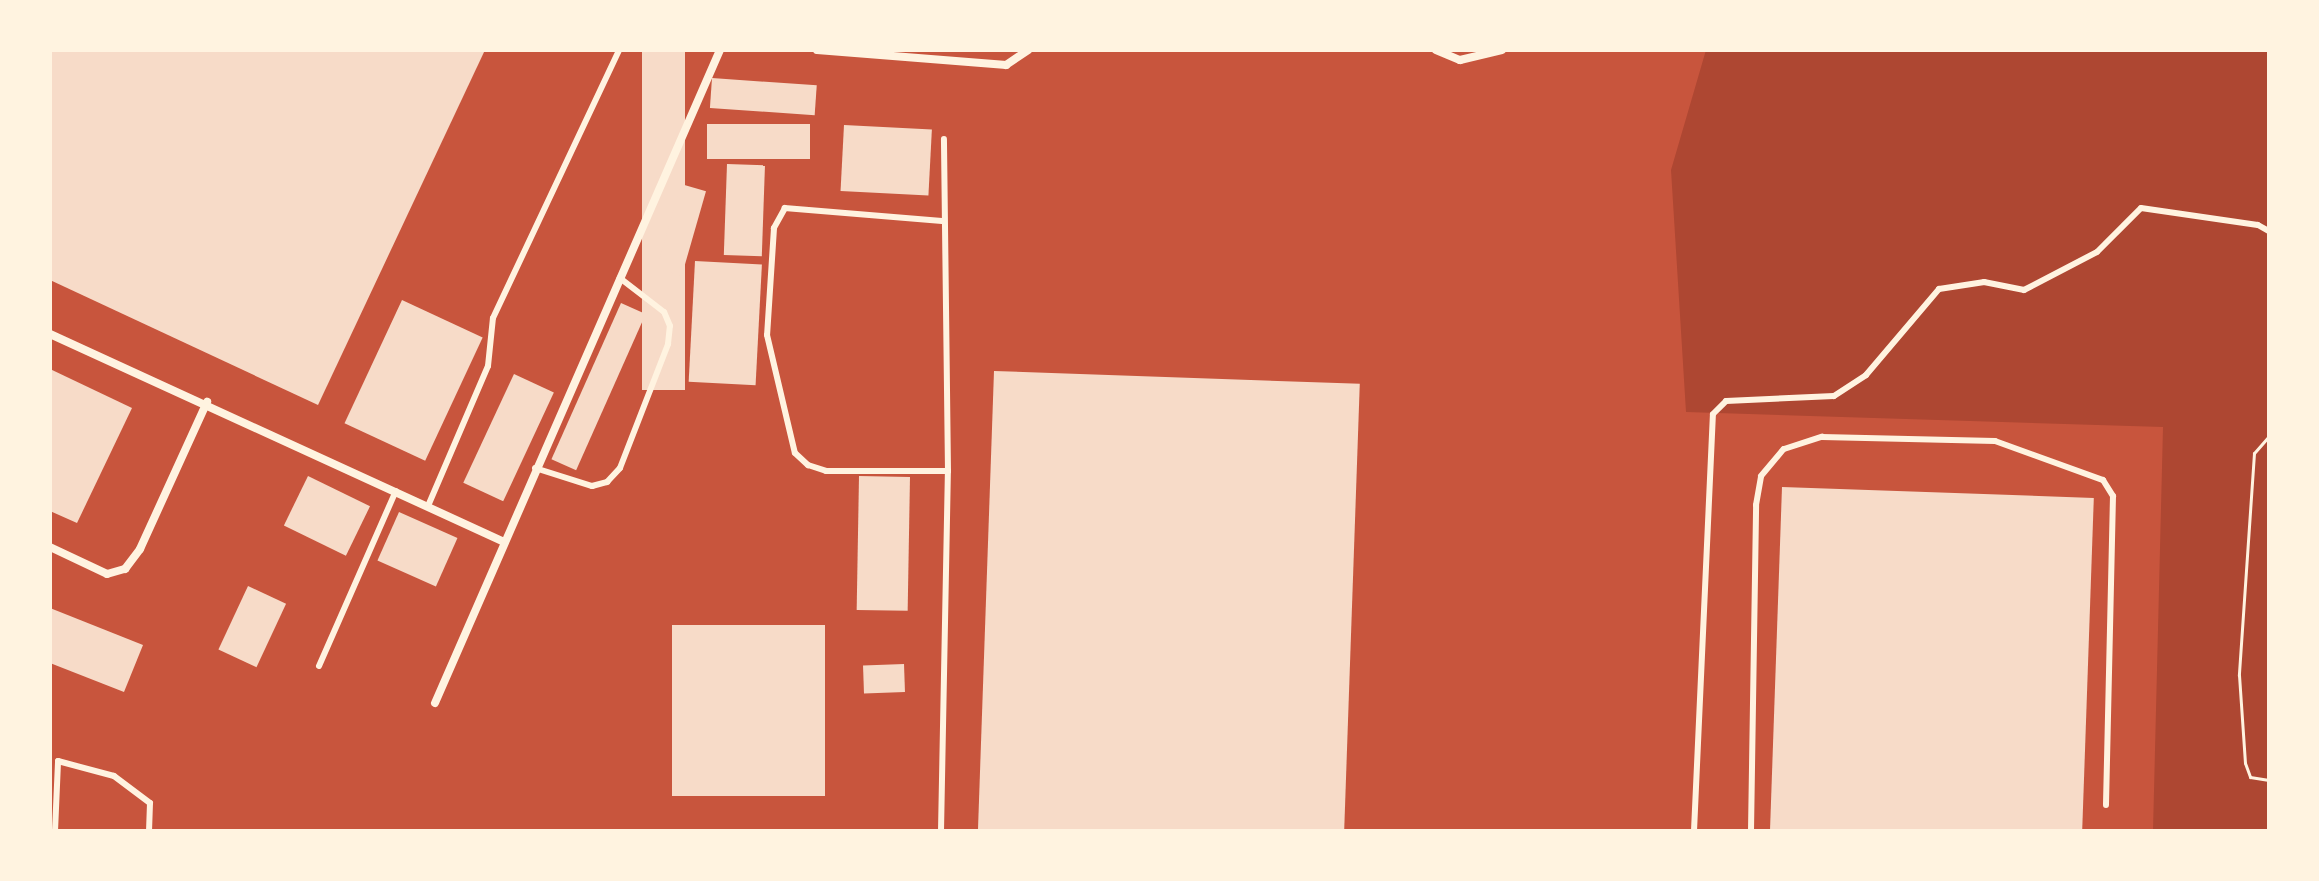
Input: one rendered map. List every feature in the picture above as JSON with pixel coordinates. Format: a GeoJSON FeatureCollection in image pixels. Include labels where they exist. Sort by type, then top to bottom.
{"type":"FeatureCollection","features":[{"type":"Feature","properties":{"kind":"street"},"geometry":{"type":"LineString","coordinates":[[435,703],[503,541],[720,50]]}},
{"type":"Feature","properties":{"kind":"street"},"geometry":{"type":"LineString","coordinates":[[817,50],[908,54],[1006,65],[1028,50]]}},
{"type":"Feature","properties":{"kind":"street"},"geometry":{"type":"LineString","coordinates":[[1436,50],[1460,60],[1502,50]]}},
{"type":"Feature","properties":{"kind":"street"},"geometry":{"type":"LineString","coordinates":[[50,334],[207,402],[503,541]]}},
{"type":"Feature","properties":{"kind":"street"},"geometry":{"type":"LineString","coordinates":[[50,547],[107,574],[125,569],[140,549],[207,402]]}},
{"type":"Feature","properties":{"kind":"lane"},"geometry":{"type":"LineString","coordinates":[[428,506],[488,366],[493,318],[619,50]]}},
{"type":"Feature","properties":{"kind":"lane"},"geometry":{"type":"LineString","coordinates":[[941,831],[948,471],[942,221],[944,139]]}},
{"type":"Feature","properties":{"kind":"lane"},"geometry":{"type":"LineString","coordinates":[[942,221],[785,208],[774,228],[767,335],[795,453],[808,465],[826,471],[948,471]]}},
{"type":"Feature","properties":{"kind":"lane"},"geometry":{"type":"LineString","coordinates":[[1694,831],[1713,414],[1726,401],[1834,396],[1866,375],[1939,289],[1984,282],[2024,290],[2097,252],[2141,208],[2258,225],[2269,231]]}},
{"type":"Feature","properties":{"kind":"lane"},"geometry":{"type":"LineString","coordinates":[[535,468],[592,486],[607,482],[620,468],[668,344],[670,326],[664,312],[619,278]]}},
{"type":"Feature","properties":{"kind":"lane"},"geometry":{"type":"LineString","coordinates":[[1751,831],[1756,505],[1761,476],[1784,449],[1822,437],[1995,441],[2103,480],[2113,496],[2106,805]]}},
{"type":"Feature","properties":{"kind":"lane"},"geometry":{"type":"LineString","coordinates":[[319,666],[396,491]]}},
{"type":"Feature","properties":{"kind":"lane"},"geometry":{"type":"LineString","coordinates":[[55,831],[58,761],[114,776],[150,803],[149,831]]}},
{"type":"Feature","properties":{"kind":"path"},"geometry":{"type":"LineString","coordinates":[[2269,436],[2254,453],[2239,675],[2245,763],[2250,777],[2269,780]]}},
{"type":"Feature","properties":{"kind":"shaded area"},"geometry":{"type":"Polygon","coordinates":[[[1706,50],[2269,50],[2269,831],[2153,831],[2163,427],[1686,412],[1671,170],[1706,50]]]}},
{"type":"Feature","properties":{"kind":"building"},"geometry":{"type":"Polygon","coordinates":[[[50,50],[485,50],[318,405],[50,280],[50,50]]]}},
{"type":"Feature","properties":{"kind":"building"},"geometry":{"type":"Polygon","coordinates":[[[642,50],[685,50],[685,390],[642,390],[642,50]]]}},
{"type":"Feature","properties":{"kind":"building"},"geometry":{"type":"Polygon","coordinates":[[[712,78],[817,85],[815,115],[710,108],[712,78]]]}},
{"type":"Feature","properties":{"kind":"building"},"geometry":{"type":"Polygon","coordinates":[[[707,124],[810,124],[810,159],[707,159],[707,124]]]}},
{"type":"Feature","properties":{"kind":"building"},"geometry":{"type":"Polygon","coordinates":[[[844,125],[932,130],[928,196],[841,191],[844,125]]]}},
{"type":"Feature","properties":{"kind":"building"},"geometry":{"type":"Polygon","coordinates":[[[727,164],[765,165],[762,256],[724,255],[727,164]]]}},
{"type":"Feature","properties":{"kind":"building"},"geometry":{"type":"Polygon","coordinates":[[[681,184],[706,191],[682,276],[657,269],[681,184]]]}},
{"type":"Feature","properties":{"kind":"building"},"geometry":{"type":"Polygon","coordinates":[[[695,261],[762,265],[756,385],[689,382],[695,261]]]}},
{"type":"Feature","properties":{"kind":"building"},"geometry":{"type":"Polygon","coordinates":[[[402,300],[483,338],[425,461],[345,423],[402,300]]]}},
{"type":"Feature","properties":{"kind":"building"},"geometry":{"type":"Polygon","coordinates":[[[621,303],[646,314],[576,470],[551,459],[621,303]]]}},
{"type":"Feature","properties":{"kind":"building"},"geometry":{"type":"Polygon","coordinates":[[[50,369],[132,408],[77,523],[50,511],[50,369]]]}},
{"type":"Feature","properties":{"kind":"building"},"geometry":{"type":"Polygon","coordinates":[[[994,371],[1360,384],[1344,831],[978,831],[994,371]]]}},
{"type":"Feature","properties":{"kind":"building"},"geometry":{"type":"Polygon","coordinates":[[[514,374],[554,393],[503,501],[463,483],[514,374]]]}},
{"type":"Feature","properties":{"kind":"building"},"geometry":{"type":"Polygon","coordinates":[[[308,476],[370,506],[346,556],[284,525],[308,476]]]}},
{"type":"Feature","properties":{"kind":"building"},"geometry":{"type":"Polygon","coordinates":[[[859,476],[910,477],[908,611],[857,610],[859,476]]]}},
{"type":"Feature","properties":{"kind":"building"},"geometry":{"type":"Polygon","coordinates":[[[1782,487],[2094,498],[2082,831],[1770,831],[1782,487]]]}},
{"type":"Feature","properties":{"kind":"building"},"geometry":{"type":"Polygon","coordinates":[[[399,512],[457,538],[436,586],[377,560],[399,512]]]}},
{"type":"Feature","properties":{"kind":"building"},"geometry":{"type":"Polygon","coordinates":[[[248,586],[286,604],[256,667],[218,649],[248,586]]]}},
{"type":"Feature","properties":{"kind":"building"},"geometry":{"type":"Polygon","coordinates":[[[50,608],[143,645],[124,692],[50,663],[50,608]]]}},
{"type":"Feature","properties":{"kind":"building"},"geometry":{"type":"Polygon","coordinates":[[[672,625],[825,625],[825,796],[672,796],[672,625]]]}},
{"type":"Feature","properties":{"kind":"building"},"geometry":{"type":"Polygon","coordinates":[[[904,664],[905,692],[864,693],[863,665],[904,664]]]}}]}
